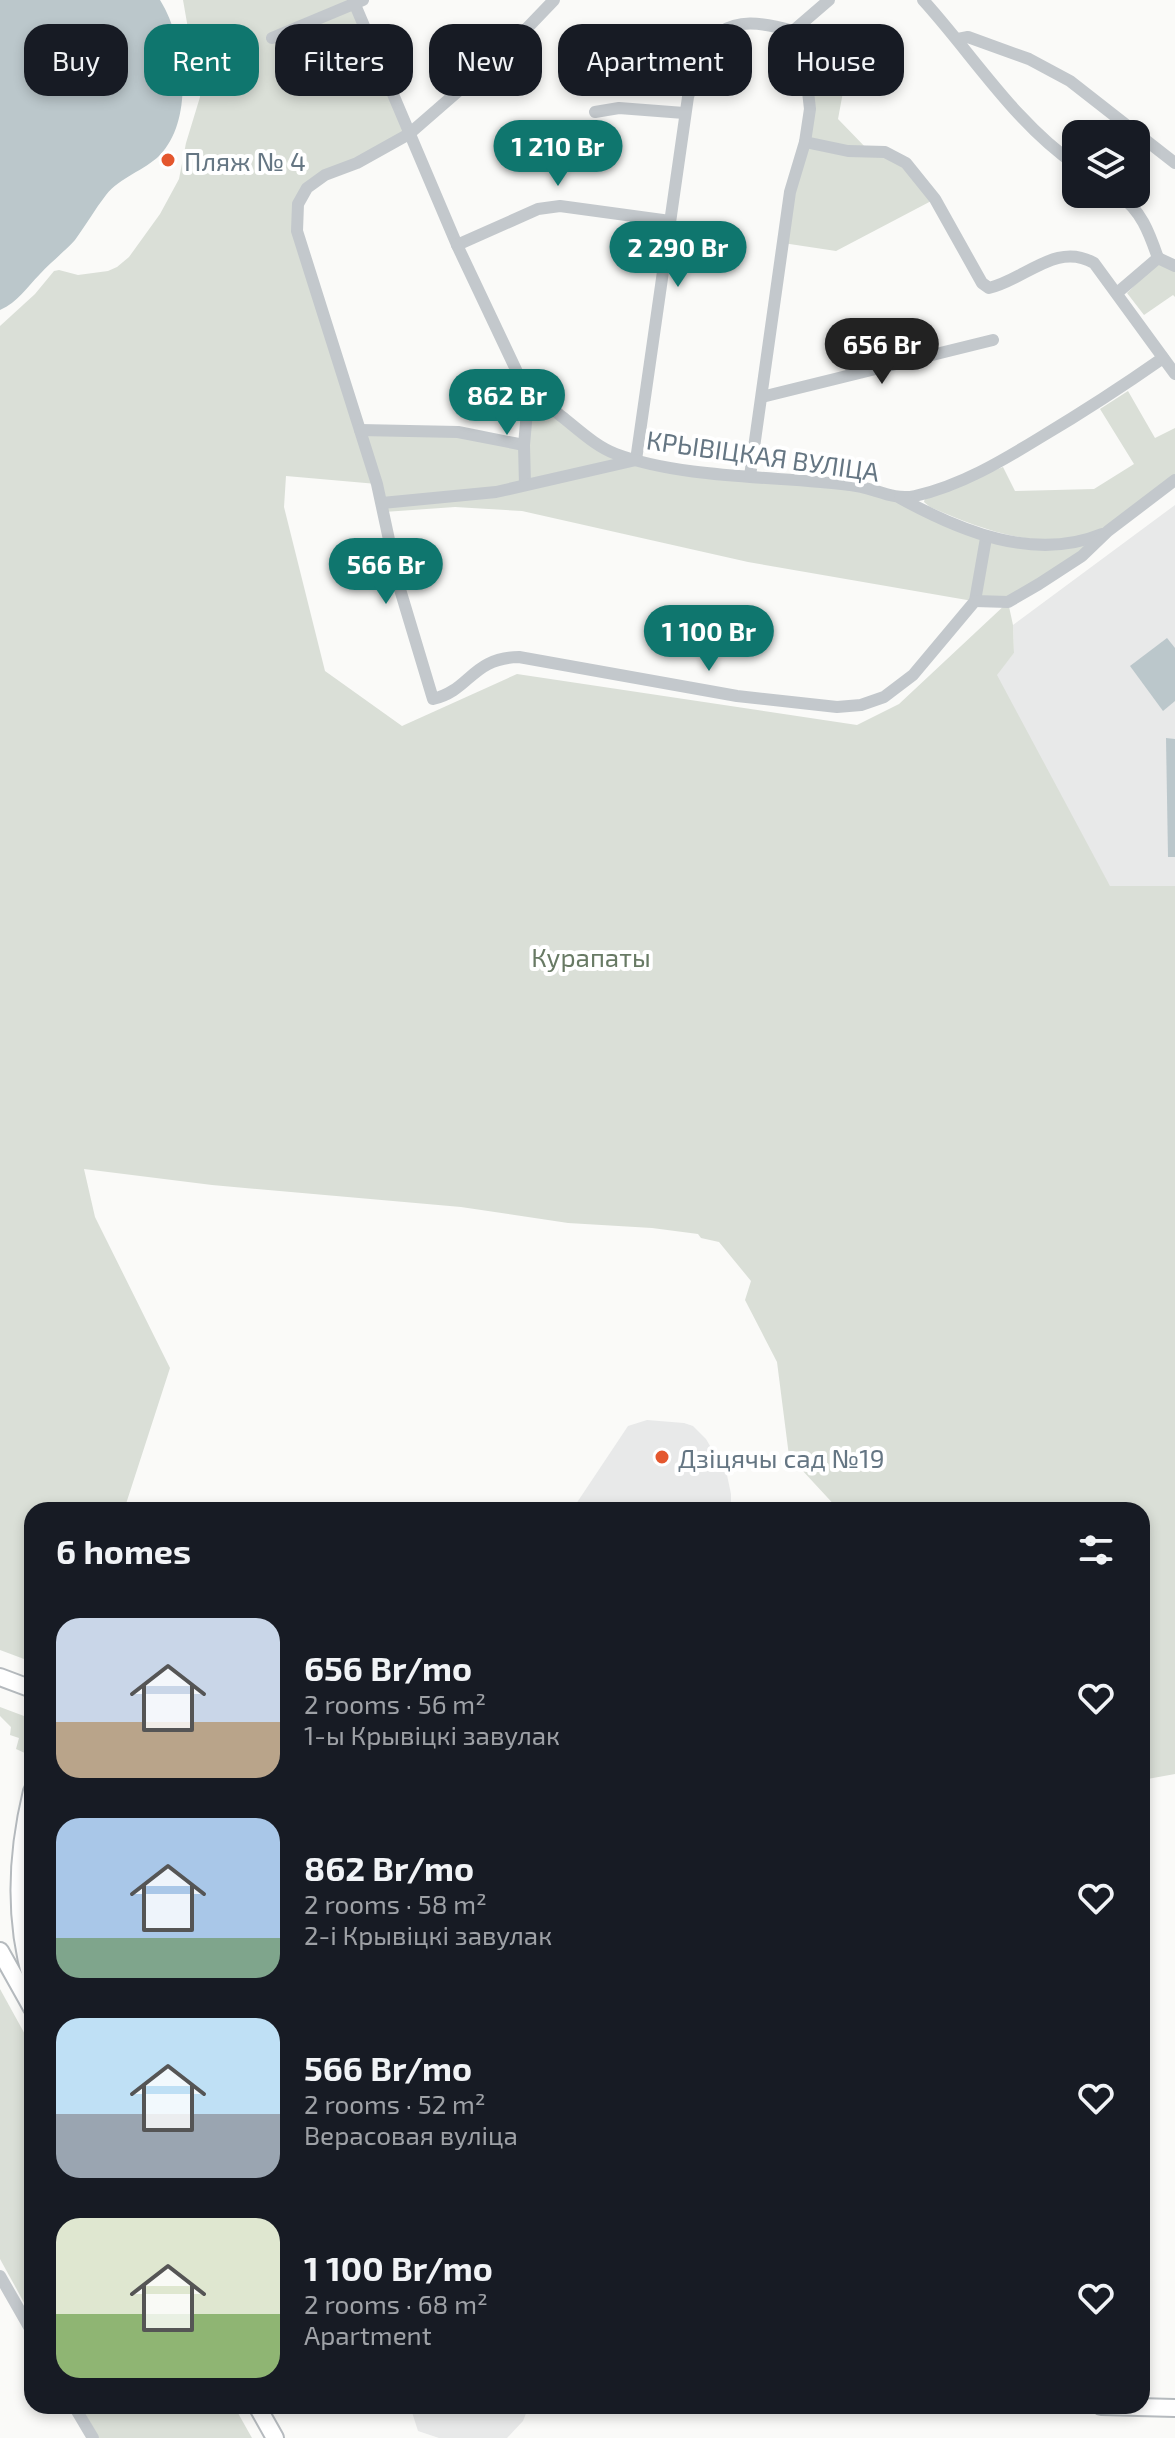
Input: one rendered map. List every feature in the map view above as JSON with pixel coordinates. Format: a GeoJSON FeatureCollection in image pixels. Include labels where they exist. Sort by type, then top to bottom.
{"type":"FeatureCollection","features":[{"type":"Feature","properties":{"kind":"main road"},"geometry":{"type":"LineString","coordinates":[[0,1677],[24,1686]]}},
{"type":"Feature","properties":{"kind":"main road"},"geometry":{"type":"LineString","coordinates":[[24,1823],[20,1911],[24,1944]]}},
{"type":"Feature","properties":{"kind":"main road"},"geometry":{"type":"LineString","coordinates":[[0,1951],[24,1994]]}},
{"type":"Feature","properties":{"kind":"main road"},"geometry":{"type":"LineString","coordinates":[[1150,2407],[1175,2408]]}},
{"type":"Feature","properties":{"kind":"main road"},"geometry":{"type":"LineString","coordinates":[[262,2414],[275,2438]]}},
{"type":"Feature","properties":{"kind":"street"},"geometry":{"type":"LineString","coordinates":[[554,0],[509,47],[409,134],[357,163],[315,181],[302,196],[296,214],[297,231],[382,503],[399,586],[433,699],[457,688],[488,662],[519,657],[737,696],[837,707],[861,705],[884,697],[913,675],[975,601],[986,538]]}},
{"type":"Feature","properties":{"kind":"street"},"geometry":{"type":"LineString","coordinates":[[801,24],[829,0]]}},
{"type":"Feature","properties":{"kind":"street"},"geometry":{"type":"LineString","coordinates":[[923,0],[1017,113],[1047,145],[1062,155]]}},
{"type":"Feature","properties":{"kind":"street"},"geometry":{"type":"LineString","coordinates":[[272,38],[357,1]]}},
{"type":"Feature","properties":{"kind":"street","name":"КРЫВІЦКАЯ ВУЛІЦА"},"geometry":{"type":"LineString","coordinates":[[357,1],[409,134],[507,352],[529,389],[592,440],[614,453],[691,470],[851,485],[900,498],[938,489],[1000,462],[1096,404],[1163,358]]}},
{"type":"Feature","properties":{"kind":"street"},"geometry":{"type":"LineString","coordinates":[[382,503],[487,493],[636,460],[684,113],[698,69],[718,34],[741,22],[769,24]]}},
{"type":"Feature","properties":{"kind":"street"},"geometry":{"type":"LineString","coordinates":[[958,39],[968,37],[1029,59],[1091,96],[1120,120]]}},
{"type":"Feature","properties":{"kind":"street"},"geometry":{"type":"LineString","coordinates":[[750,476],[790,192],[805,142],[810,96]]}},
{"type":"Feature","properties":{"kind":"street"},"geometry":{"type":"LineString","coordinates":[[595,112],[619,108],[684,113]]}},
{"type":"Feature","properties":{"kind":"street"},"geometry":{"type":"LineString","coordinates":[[805,142],[848,151],[885,152],[906,163],[925,185],[982,283],[989,288],[1059,256],[1074,254],[1094,263],[1175,374]]}},
{"type":"Feature","properties":{"kind":"street"},"geometry":{"type":"LineString","coordinates":[[1150,144],[1175,163]]}},
{"type":"Feature","properties":{"kind":"street"},"geometry":{"type":"LineString","coordinates":[[457,245],[538,209],[560,206],[670,221]]}},
{"type":"Feature","properties":{"kind":"street"},"geometry":{"type":"LineString","coordinates":[[1135,208],[1145,223],[1158,258],[1175,266]]}},
{"type":"Feature","properties":{"kind":"street"},"geometry":{"type":"LineString","coordinates":[[1117,293],[1158,258]]}},
{"type":"Feature","properties":{"kind":"street"},"geometry":{"type":"LineString","coordinates":[[762,397],[993,340]]}},
{"type":"Feature","properties":{"kind":"street"},"geometry":{"type":"LineString","coordinates":[[525,485],[524,445],[529,389]]}},
{"type":"Feature","properties":{"kind":"street"},"geometry":{"type":"LineString","coordinates":[[360,430],[458,432],[524,445]]}},
{"type":"Feature","properties":{"kind":"street"},"geometry":{"type":"LineString","coordinates":[[975,601],[1008,602],[1082,556],[1108,531],[1175,480]]}},
{"type":"Feature","properties":{"kind":"street"},"geometry":{"type":"LineString","coordinates":[[900,498],[986,538],[1049,544],[1088,540],[1108,531]]}},
{"type":"Feature","properties":{"kind":"street"},"geometry":{"type":"LineString","coordinates":[[0,2276],[24,2318]]}},
{"type":"Feature","properties":{"kind":"street"},"geometry":{"type":"LineString","coordinates":[[79,2414],[93,2438]]}},
{"type":"Feature","properties":{"kind":"shaded area"},"geometry":{"type":"Polygon","coordinates":[[[0,0],[160,0],[171,24],[144,24],[144,96],[182,96],[171,139],[160,155],[112,189],[75,240],[17,299],[0,310],[0,0]]]}},
{"type":"Feature","properties":{"kind":"shaded area"},"geometry":{"type":"Polygon","coordinates":[[[1175,505],[1175,886],[1110,887],[996,675],[1014,653],[1013,625],[1175,505]]]}},
{"type":"Feature","properties":{"kind":"shaded area"},"geometry":{"type":"Polygon","coordinates":[[[1167,638],[1175,648],[1175,701],[1163,711],[1130,666],[1167,638]]]}},
{"type":"Feature","properties":{"kind":"shaded area"},"geometry":{"type":"Polygon","coordinates":[[[1166,738],[1175,739],[1175,857],[1168,857],[1166,738]]]}},
{"type":"Feature","properties":{"kind":"shaded area","name":"Дзіцячы сад №19"},"geometry":{"type":"Polygon","coordinates":[[[647,1420],[693,1426],[706,1439],[727,1475],[731,1502],[577,1502],[628,1426],[647,1420]]]}},
{"type":"Feature","properties":{"kind":"shaded area"},"geometry":{"type":"Polygon","coordinates":[[[413,2414],[526,2414],[507,2438],[439,2438],[418,2431],[413,2414]]]}},
{"type":"Feature","properties":{"kind":"green space","name":"Курапаты"},"geometry":{"type":"Polygon","coordinates":[[[183,0],[353,0],[363,24],[275,24],[275,96],[393,96],[409,134],[315,181],[296,214],[360,430],[458,432],[523,445],[529,389],[592,440],[636,460],[867,488],[986,538],[1049,544],[1108,531],[1008,602],[1014,653],[997,675],[1110,886],[1175,886],[1175,1774],[1150,1779],[1150,1502],[832,1502],[789,1456],[777,1362],[745,1300],[751,1281],[719,1242],[701,1238],[698,1234],[568,1223],[461,1207],[212,1185],[84,1169],[95,1217],[170,1368],[127,1502],[24,1502],[24,1659],[0,1650],[0,326],[35,294],[54,271],[78,275],[117,267],[129,257],[160,214],[179,179],[200,96],[259,96],[259,24],[187,24],[183,0]],[[286,476],[284,507],[325,671],[402,726],[517,674],[857,725],[899,704],[1007,603],[967,600],[748,562],[522,511],[455,507],[384,512],[377,484],[286,476]]]}},
{"type":"Feature","properties":{"kind":"green space"},"geometry":{"type":"Polygon","coordinates":[[[808,96],[842,96],[838,119],[868,150],[895,156],[935,199],[836,251],[783,243],[810,109],[808,96]]]}},
{"type":"Feature","properties":{"kind":"green space"},"geometry":{"type":"Polygon","coordinates":[[[1159,261],[1175,270],[1175,297],[1173,295],[1144,315],[1127,293],[1159,261]]]}},
{"type":"Feature","properties":{"kind":"green space"},"geometry":{"type":"Polygon","coordinates":[[[1128,391],[1155,438],[1175,428],[1175,475],[1105,528],[1061,540],[1016,537],[972,524],[924,502],[925,498],[1003,467],[1015,491],[1094,489],[1134,464],[1100,409],[1128,391]]]}},
{"type":"Feature","properties":{"kind":"green space"},"geometry":{"type":"Polygon","coordinates":[[[0,1707],[24,1716],[24,1753],[16,1749],[19,1738],[10,1735],[11,1727],[0,1716],[0,1707]]]}},
{"type":"Feature","properties":{"kind":"green space"},"geometry":{"type":"Polygon","coordinates":[[[0,1989],[24,2032],[24,2302],[0,2259],[0,1989]]]}},
{"type":"Feature","properties":{"kind":"green space"},"geometry":{"type":"Polygon","coordinates":[[[86,2414],[238,2414],[252,2438],[99,2438],[86,2414]]]}},
{"type":"Feature","properties":{"kind":"place","name":"Пляж № 4"},"geometry":{"type":"Point","coordinates":[168,160]}},
{"type":"Feature","properties":{"kind":"place","name":"Дзіцячы сад №19"},"geometry":{"type":"Point","coordinates":[662,1457]}}]}
